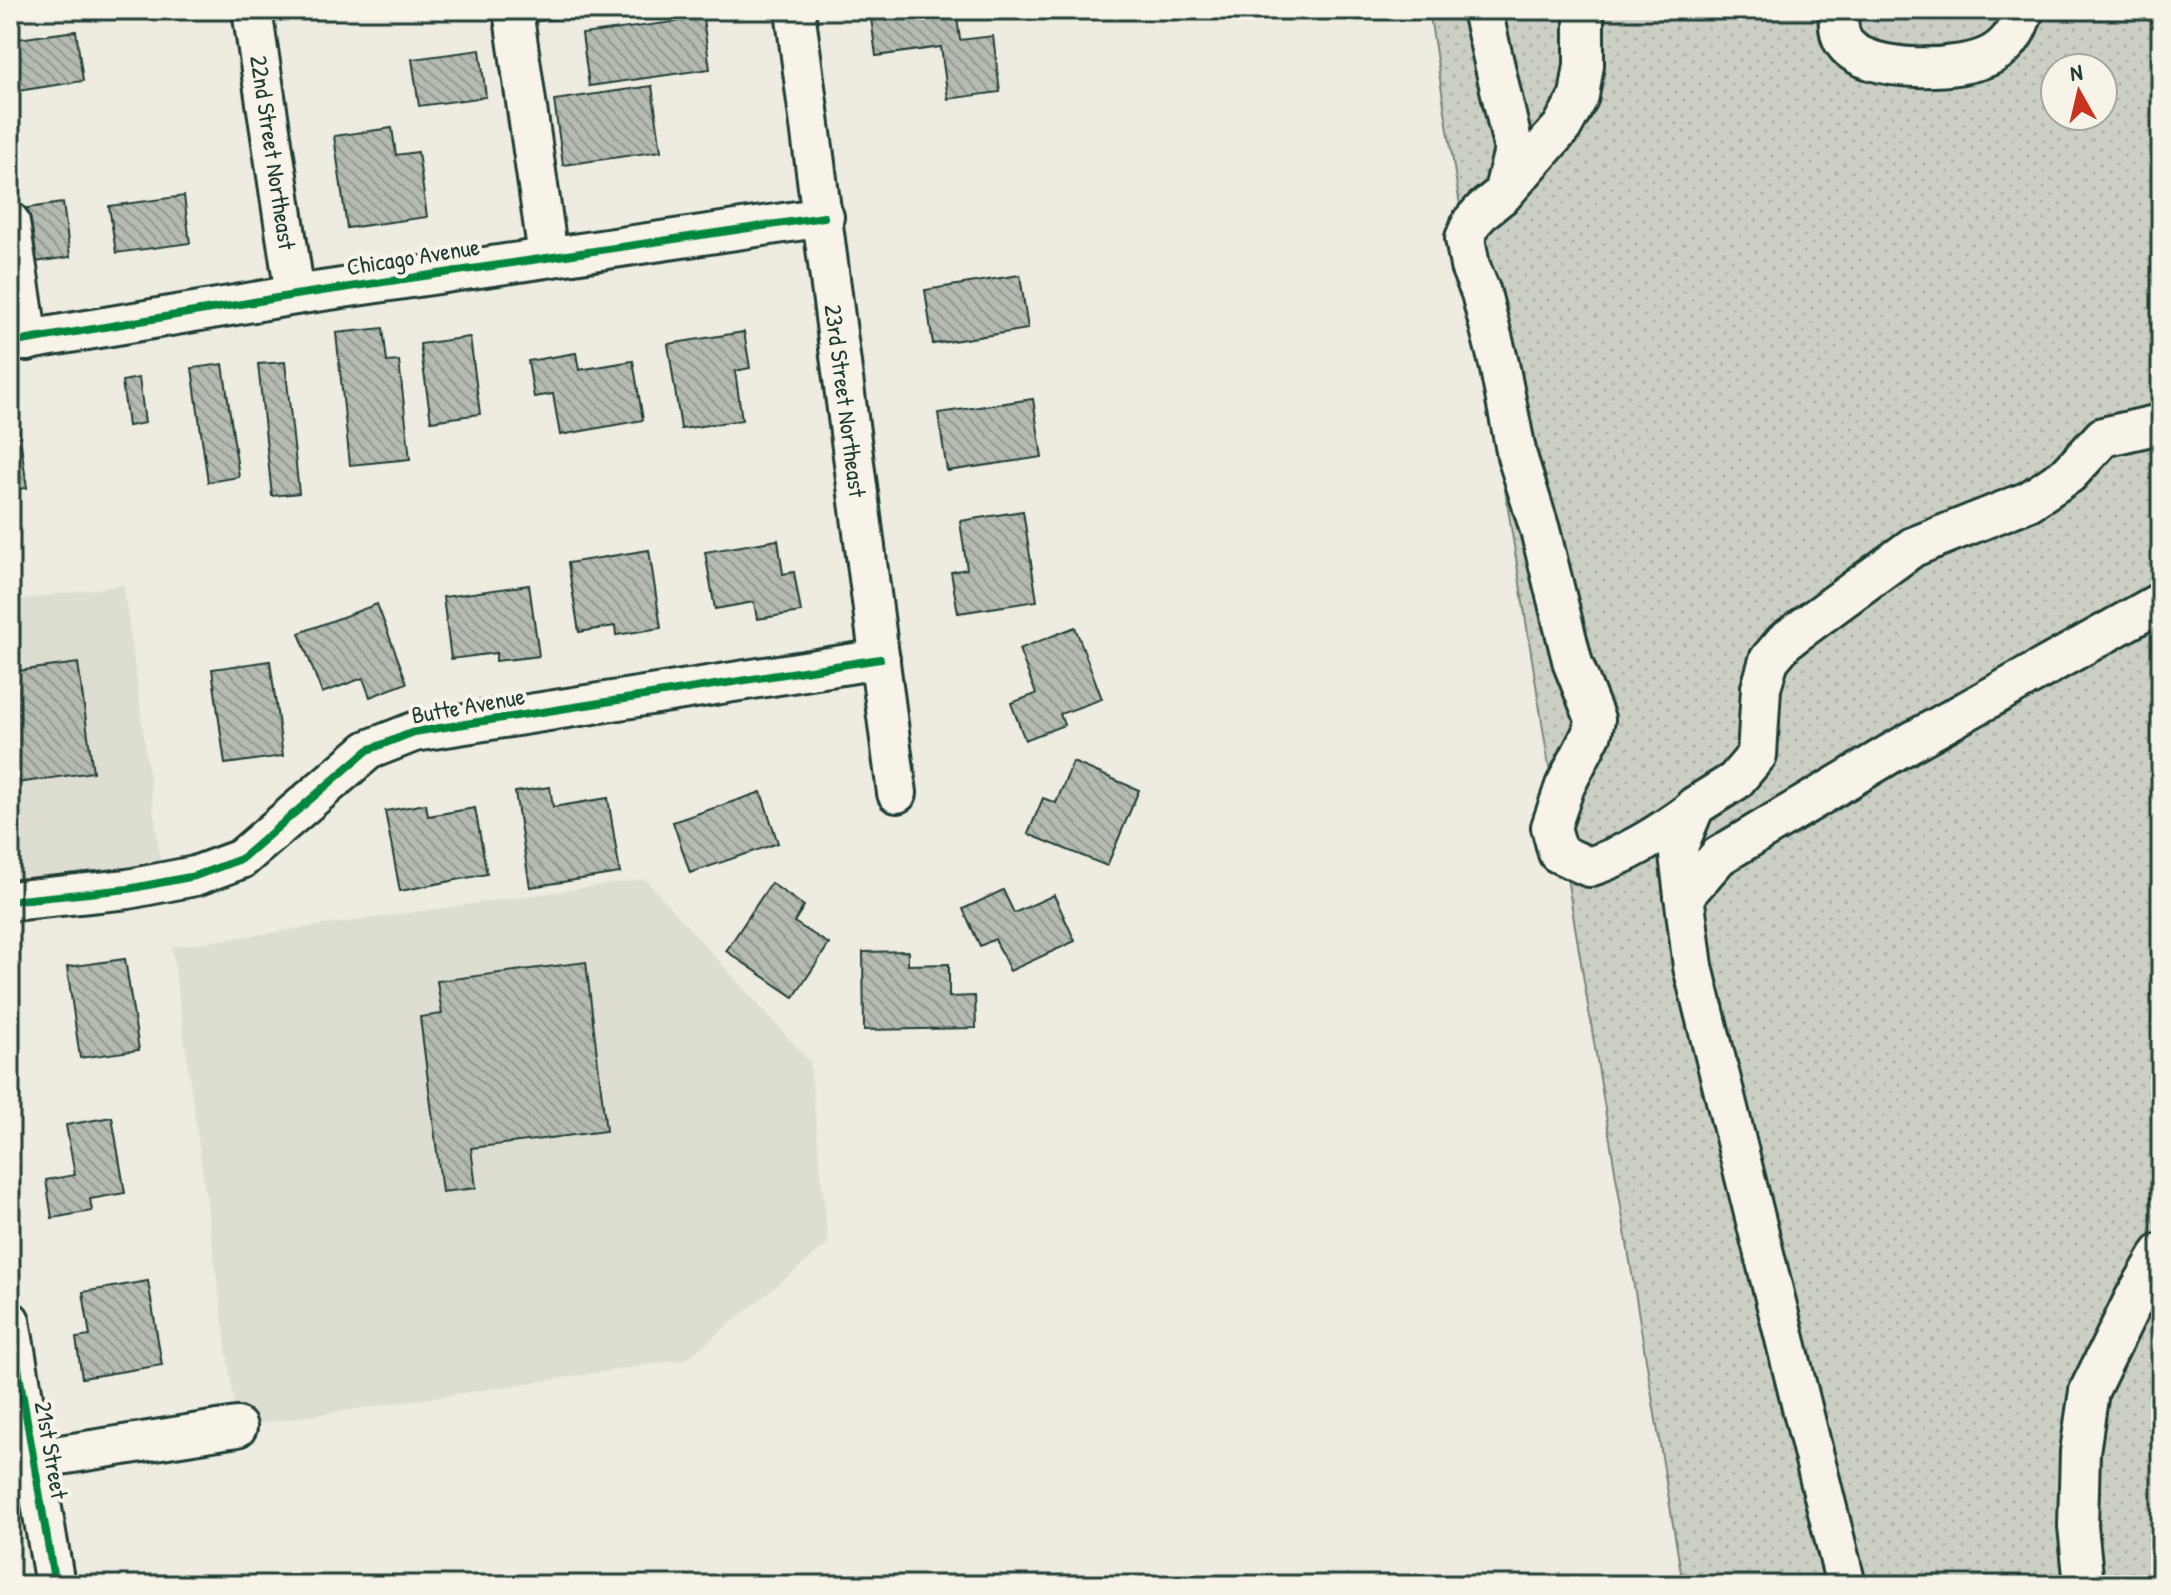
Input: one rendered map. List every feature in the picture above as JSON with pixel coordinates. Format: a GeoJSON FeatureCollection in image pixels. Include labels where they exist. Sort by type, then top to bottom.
{"type":"FeatureCollection","features":[{"type":"Feature","properties":{"kind":"street","name":"22nd Street Northeast"},"geometry":{"type":"LineString","coordinates":[[252,10],[295,295]]}},
{"type":"Feature","properties":{"kind":"street"},"geometry":{"type":"LineString","coordinates":[[513,10],[548,256]]}},
{"type":"Feature","properties":{"kind":"street","name":"23rd Street Northeast"},"geometry":{"type":"LineString","coordinates":[[795,10],[897,793]]}},
{"type":"Feature","properties":{"kind":"street"},"geometry":{"type":"LineString","coordinates":[[1482,10],[1514,150],[1503,194]]}},
{"type":"Feature","properties":{"kind":"street"},"geometry":{"type":"LineString","coordinates":[[1584,10],[1584,65],[1579,96],[1562,127],[1503,194],[1472,222],[1465,238],[1470,266],[1481,293],[1499,364],[1517,456],[1543,542],[1573,664],[1595,719],[1592,733],[1565,786],[1551,827],[1558,853],[1589,867],[1635,850],[1735,781],[1757,755],[1761,688],[1769,660],[1785,641],[1913,547],[2029,501],[2069,474],[2103,437],[2151,426],[2161,428]]}},
{"type":"Feature","properties":{"kind":"street"},"geometry":{"type":"LineString","coordinates":[[1839,10],[1838,25],[1845,45],[1864,59],[1945,68],[1993,55],[2016,34],[2024,10]]}},
{"type":"Feature","properties":{"kind":"street","name":"Chicago Avenue"},"geometry":{"type":"LineString","coordinates":[[19,342],[295,295],[824,217]]}},
{"type":"Feature","properties":{"kind":"street"},"geometry":{"type":"LineString","coordinates":[[10,222],[19,342]]}},
{"type":"Feature","properties":{"kind":"street"},"geometry":{"type":"LineString","coordinates":[[1684,896],[1719,856],[1908,743],[2161,602]]}},
{"type":"Feature","properties":{"kind":"street","name":"Butte Avenue"},"geometry":{"type":"LineString","coordinates":[[10,901],[128,889],[195,876],[241,859],[368,750],[414,732],[880,659]]}},
{"type":"Feature","properties":{"kind":"street"},"geometry":{"type":"LineString","coordinates":[[1694,809],[1678,847],[1693,967],[1804,1404],[1846,1585]]}},
{"type":"Feature","properties":{"kind":"street"},"geometry":{"type":"LineString","coordinates":[[2084,1585],[2078,1526],[2080,1452],[2089,1391],[2134,1299],[2161,1253]]}},
{"type":"Feature","properties":{"kind":"street","name":"21st Street"},"geometry":{"type":"LineString","coordinates":[[10,1321],[22,1462],[55,1585]]}},
{"type":"Feature","properties":{"kind":"street"},"geometry":{"type":"LineString","coordinates":[[22,1462],[237,1427]]}},
{"type":"Feature","properties":{"kind":"shaded area"},"geometry":{"type":"Polygon","coordinates":[[[1429,10],[2161,10],[2161,1585],[1683,1585],[1429,10]]]}},
{"type":"Feature","properties":{"kind":"shaded area"},"geometry":{"type":"Polygon","coordinates":[[[124,585],[163,882],[10,901],[10,601],[124,585]]]}},
{"type":"Feature","properties":{"kind":"shaded area"},"geometry":{"type":"Polygon","coordinates":[[[645,879],[810,1062],[828,1244],[687,1359],[237,1427],[172,947],[645,879]]]}},
{"type":"Feature","properties":{"kind":"shaded area"},"geometry":{"type":"Polygon","coordinates":[[[2161,1492],[2161,1579],[2154,1520],[2161,1492]]]}},
{"type":"Feature","properties":{"kind":"building"},"geometry":{"type":"Polygon","coordinates":[[[531,10],[601,10],[601,13],[533,22],[531,10]]]}},
{"type":"Feature","properties":{"kind":"building"},"geometry":{"type":"Polygon","coordinates":[[[870,10],[956,10],[960,40],[993,36],[1000,92],[948,99],[941,47],[876,56],[870,10]]]}},
{"type":"Feature","properties":{"kind":"building"},"geometry":{"type":"Polygon","coordinates":[[[703,18],[710,69],[589,86],[582,34],[703,18]]]}},
{"type":"Feature","properties":{"kind":"building"},"geometry":{"type":"Polygon","coordinates":[[[76,31],[83,81],[17,91],[10,40],[76,31]]]}},
{"type":"Feature","properties":{"kind":"building"},"geometry":{"type":"Polygon","coordinates":[[[480,50],[486,97],[419,106],[412,59],[480,50]]]}},
{"type":"Feature","properties":{"kind":"building"},"geometry":{"type":"Polygon","coordinates":[[[652,86],[661,151],[563,165],[554,100],[652,86]]]}},
{"type":"Feature","properties":{"kind":"building"},"geometry":{"type":"Polygon","coordinates":[[[392,128],[396,155],[418,152],[427,217],[347,228],[334,136],[392,128]]]}},
{"type":"Feature","properties":{"kind":"building"},"geometry":{"type":"Polygon","coordinates":[[[184,196],[190,243],[116,253],[109,206],[184,196]]]}},
{"type":"Feature","properties":{"kind":"building"},"geometry":{"type":"Polygon","coordinates":[[[63,203],[70,257],[21,264],[13,210],[63,203]]]}},
{"type":"Feature","properties":{"kind":"building"},"geometry":{"type":"Polygon","coordinates":[[[1020,275],[1028,329],[933,344],[925,290],[1020,275]]]}},
{"type":"Feature","properties":{"kind":"building"},"geometry":{"type":"Polygon","coordinates":[[[383,328],[387,362],[399,361],[410,459],[350,465],[336,333],[383,328]]]}},
{"type":"Feature","properties":{"kind":"building"},"geometry":{"type":"Polygon","coordinates":[[[744,332],[750,368],[735,371],[742,420],[681,429],[668,344],[744,332]]]}},
{"type":"Feature","properties":{"kind":"building"},"geometry":{"type":"Polygon","coordinates":[[[470,337],[480,414],[431,421],[420,344],[470,337]]]}},
{"type":"Feature","properties":{"kind":"building"},"geometry":{"type":"Polygon","coordinates":[[[576,353],[579,370],[633,361],[643,420],[560,435],[553,394],[534,397],[528,361],[576,353]]]}},
{"type":"Feature","properties":{"kind":"building"},"geometry":{"type":"Polygon","coordinates":[[[285,362],[299,493],[272,496],[258,364],[285,362]]]}},
{"type":"Feature","properties":{"kind":"building"},"geometry":{"type":"Polygon","coordinates":[[[223,364],[239,477],[208,482],[192,368],[223,364]]]}},
{"type":"Feature","properties":{"kind":"building"},"geometry":{"type":"Polygon","coordinates":[[[139,378],[145,423],[128,426],[122,381],[139,378]]]}},
{"type":"Feature","properties":{"kind":"building"},"geometry":{"type":"Polygon","coordinates":[[[1033,399],[1042,457],[947,471],[938,413],[1033,399]]]}},
{"type":"Feature","properties":{"kind":"building"},"geometry":{"type":"Polygon","coordinates":[[[19,429],[27,488],[10,490],[10,430],[19,429]]]}},
{"type":"Feature","properties":{"kind":"building"},"geometry":{"type":"Polygon","coordinates":[[[1023,511],[1037,601],[958,613],[951,572],[967,569],[960,521],[1023,511]]]}},
{"type":"Feature","properties":{"kind":"building"},"geometry":{"type":"Polygon","coordinates":[[[778,540],[783,574],[794,572],[801,612],[757,619],[754,602],[715,609],[705,552],[778,540]]]}},
{"type":"Feature","properties":{"kind":"building"},"geometry":{"type":"Polygon","coordinates":[[[649,550],[661,628],[616,635],[615,626],[579,632],[568,563],[649,550]]]}},
{"type":"Feature","properties":{"kind":"building"},"geometry":{"type":"Polygon","coordinates":[[[529,585],[539,656],[496,661],[496,653],[451,659],[443,597],[529,585]]]}},
{"type":"Feature","properties":{"kind":"building"},"geometry":{"type":"Polygon","coordinates":[[[377,604],[407,683],[370,697],[363,678],[322,693],[299,633],[377,604]]]}},
{"type":"Feature","properties":{"kind":"building"},"geometry":{"type":"Polygon","coordinates":[[[1075,627],[1102,699],[1060,714],[1064,725],[1025,740],[1011,703],[1036,694],[1019,649],[1075,627]]]}},
{"type":"Feature","properties":{"kind":"building"},"geometry":{"type":"Polygon","coordinates":[[[270,661],[283,756],[225,764],[212,669],[270,661]]]}},
{"type":"Feature","properties":{"kind":"building"},"geometry":{"type":"Polygon","coordinates":[[[78,663],[93,772],[10,784],[10,672],[78,663]]]}},
{"type":"Feature","properties":{"kind":"building"},"geometry":{"type":"Polygon","coordinates":[[[1073,762],[1139,790],[1107,866],[1028,834],[1043,798],[1056,803],[1073,762]]]}},
{"type":"Feature","properties":{"kind":"building"},"geometry":{"type":"Polygon","coordinates":[[[550,787],[553,807],[608,798],[620,873],[530,887],[515,792],[550,787]]]}},
{"type":"Feature","properties":{"kind":"building"},"geometry":{"type":"Polygon","coordinates":[[[761,792],[778,843],[690,873],[673,822],[761,792]]]}},
{"type":"Feature","properties":{"kind":"building"},"geometry":{"type":"Polygon","coordinates":[[[426,804],[428,816],[475,808],[487,874],[400,891],[385,811],[426,804]]]}},
{"type":"Feature","properties":{"kind":"building"},"geometry":{"type":"Polygon","coordinates":[[[771,883],[804,906],[794,922],[829,944],[794,997],[726,951],[771,883]]]}},
{"type":"Feature","properties":{"kind":"building"},"geometry":{"type":"Polygon","coordinates":[[[1003,890],[1014,913],[1054,895],[1075,941],[1010,971],[995,939],[980,946],[963,909],[1003,890]]]}},
{"type":"Feature","properties":{"kind":"building"},"geometry":{"type":"Polygon","coordinates":[[[908,951],[908,965],[949,964],[949,997],[975,996],[976,1028],[864,1030],[863,952],[908,951]]]}},
{"type":"Feature","properties":{"kind":"building"},"geometry":{"type":"Polygon","coordinates":[[[125,959],[139,1050],[80,1058],[67,967],[125,959]]]}},
{"type":"Feature","properties":{"kind":"building"},"geometry":{"type":"Polygon","coordinates":[[[586,962],[606,1131],[471,1148],[476,1188],[442,1192],[420,1017],[442,1014],[437,981],[586,962]]]}},
{"type":"Feature","properties":{"kind":"building"},"geometry":{"type":"Polygon","coordinates":[[[112,1117],[125,1193],[90,1199],[92,1211],[52,1218],[46,1180],[75,1175],[66,1125],[112,1117]]]}},
{"type":"Feature","properties":{"kind":"building"},"geometry":{"type":"Polygon","coordinates":[[[148,1281],[162,1365],[82,1378],[76,1338],[90,1336],[83,1292],[148,1281]]]}},
{"type":"Feature","properties":{"kind":"cycle path"},"geometry":{"type":"LineString","coordinates":[[10,343],[295,295],[824,217]]}},
{"type":"Feature","properties":{"kind":"cycle path"},"geometry":{"type":"LineString","coordinates":[[10,901],[128,889],[195,876],[241,859],[368,750],[414,732],[880,659]]}},
{"type":"Feature","properties":{"kind":"cycle path"},"geometry":{"type":"LineString","coordinates":[[10,1321],[55,1585]]}}]}
